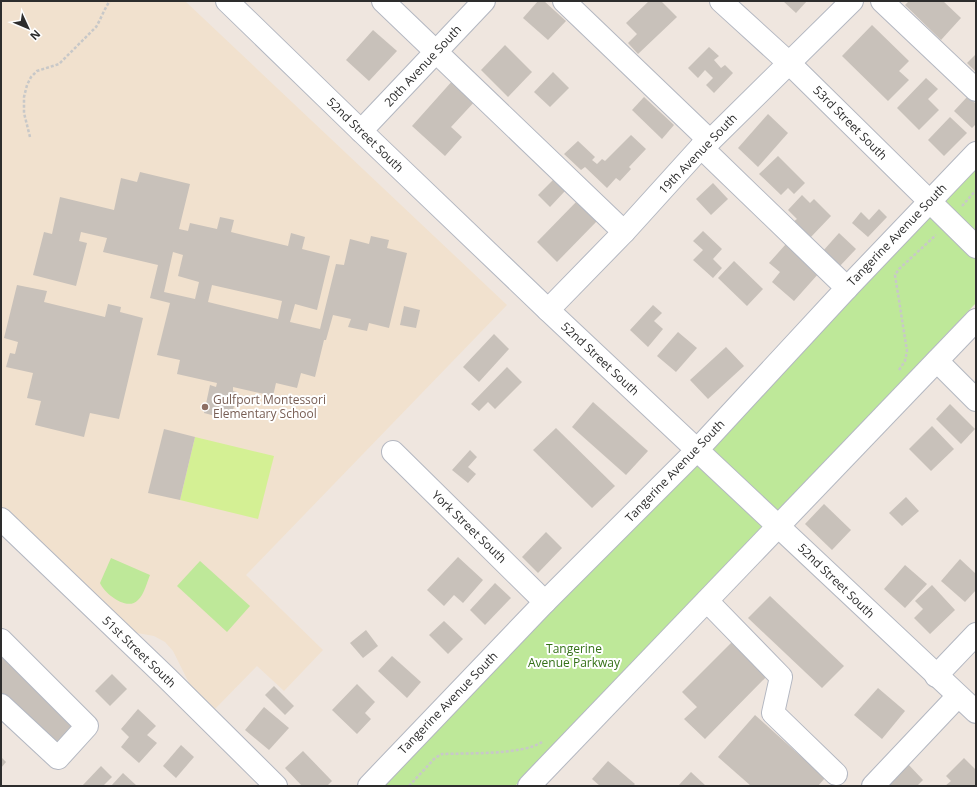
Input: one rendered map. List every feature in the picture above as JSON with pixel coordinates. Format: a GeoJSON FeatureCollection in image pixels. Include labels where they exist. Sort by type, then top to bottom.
{"type":"FeatureCollection","features":[{"type":"Feature","properties":{"kind":"street","name":"52nd Street South"},"geometry":{"type":"LineString","coordinates":[[227,1],[548,310],[976,712]]}},
{"type":"Feature","properties":{"kind":"street"},"geometry":{"type":"LineString","coordinates":[[383,1],[624,232]]}},
{"type":"Feature","properties":{"kind":"street","name":"20th Avenue South"},"geometry":{"type":"LineString","coordinates":[[361,131],[484,1]]}},
{"type":"Feature","properties":{"kind":"street"},"geometry":{"type":"LineString","coordinates":[[564,1],[847,288]]}},
{"type":"Feature","properties":{"kind":"street","name":"53rd Street South"},"geometry":{"type":"LineString","coordinates":[[721,1],[789,63],[976,247]]}},
{"type":"Feature","properties":{"kind":"street","name":"19th Avenue South"},"geometry":{"type":"LineString","coordinates":[[548,310],[624,232],[705,144],[852,1]]}},
{"type":"Feature","properties":{"kind":"street"},"geometry":{"type":"LineString","coordinates":[[882,1],[976,90]]}},
{"type":"Feature","properties":{"kind":"street","name":"Tangerine Avenue South"},"geometry":{"type":"LineString","coordinates":[[369,786],[545,602],[697,450],[847,288],[976,153]]}},
{"type":"Feature","properties":{"kind":"street"},"geometry":{"type":"LineString","coordinates":[[529,786],[976,320]]}},
{"type":"Feature","properties":{"kind":"street"},"geometry":{"type":"LineString","coordinates":[[937,361],[976,400]]}},
{"type":"Feature","properties":{"kind":"street","name":"York Street South"},"geometry":{"type":"LineString","coordinates":[[393,452],[545,602]]}},
{"type":"Feature","properties":{"kind":"street","name":"51st Street South"},"geometry":{"type":"LineString","coordinates":[[1,520],[167,678],[276,786]]}},
{"type":"Feature","properties":{"kind":"street"},"geometry":{"type":"LineString","coordinates":[[707,601],[781,677],[773,712],[836,774]]}},
{"type":"Feature","properties":{"kind":"street"},"geometry":{"type":"LineString","coordinates":[[936,676],[976,634]]}},
{"type":"Feature","properties":{"kind":"street"},"geometry":{"type":"LineString","coordinates":[[1,640],[87,726],[58,758],[1,705]]}},
{"type":"Feature","properties":{"kind":"street"},"geometry":{"type":"LineString","coordinates":[[873,786],[958,696]]}},
{"type":"Feature","properties":{"kind":"path"},"geometry":{"type":"LineString","coordinates":[[30,137],[24,113],[24,96],[31,77],[37,72],[59,64],[96,27],[110,1]]}},
{"type":"Feature","properties":{"kind":"path"},"geometry":{"type":"LineString","coordinates":[[957,211],[976,190]]}},
{"type":"Feature","properties":{"kind":"path"},"geometry":{"type":"LineString","coordinates":[[907,347],[895,275],[940,231]]}},
{"type":"Feature","properties":{"kind":"path"},"geometry":{"type":"LineString","coordinates":[[410,786],[435,758],[442,754],[522,749]]}},
{"type":"Feature","properties":{"kind":"shaded area","name":"Gulfport Montessori Elementary School"},"geometry":{"type":"Polygon","coordinates":[[[1,1],[185,1],[507,305],[246,575],[323,650],[284,691],[257,666],[215,709],[190,685],[173,651],[165,642],[154,636],[132,632],[1,509],[1,1]]]}},
{"type":"Feature","properties":{"kind":"green space"},"geometry":{"type":"Polygon","coordinates":[[[976,167],[976,234],[943,202],[976,167]]]}},
{"type":"Feature","properties":{"kind":"green space"},"geometry":{"type":"Polygon","coordinates":[[[930,215],[976,259],[976,303],[777,512],[711,450],[930,215]]]}},
{"type":"Feature","properties":{"kind":"green space"},"geometry":{"type":"Polygon","coordinates":[[[195,437],[274,456],[258,519],[180,500],[195,437]]]}},
{"type":"Feature","properties":{"kind":"green space","name":"Tangerine Avenue Parkway"},"geometry":{"type":"Polygon","coordinates":[[[698,463],[765,525],[515,786],[383,786],[553,609],[698,463]]]}},
{"type":"Feature","properties":{"kind":"green space"},"geometry":{"type":"Polygon","coordinates":[[[111,558],[150,575],[142,595],[133,603],[122,603],[116,600],[106,592],[100,583],[111,558]]]}},
{"type":"Feature","properties":{"kind":"green space"},"geometry":{"type":"Polygon","coordinates":[[[200,561],[250,606],[227,632],[177,586],[200,561]]]}},
{"type":"Feature","properties":{"kind":"building"},"geometry":{"type":"Polygon","coordinates":[[[538,1],[544,1],[566,21],[548,40],[523,18],[538,1]]]}},
{"type":"Feature","properties":{"kind":"building"},"geometry":{"type":"Polygon","coordinates":[[[649,1],[661,1],[677,17],[638,54],[628,43],[637,34],[626,23],[649,1]]]}},
{"type":"Feature","properties":{"kind":"building"},"geometry":{"type":"Polygon","coordinates":[[[783,1],[807,1],[796,13],[783,1]]]}},
{"type":"Feature","properties":{"kind":"building"},"geometry":{"type":"Polygon","coordinates":[[[909,1],[943,1],[961,18],[941,40],[905,5],[909,1]]]}},
{"type":"Feature","properties":{"kind":"building"},"geometry":{"type":"Polygon","coordinates":[[[872,25],[909,61],[899,71],[909,80],[888,101],[842,56],[872,25]]]}},
{"type":"Feature","properties":{"kind":"building"},"geometry":{"type":"Polygon","coordinates":[[[373,30],[397,51],[369,81],[346,60],[373,30]]]}},
{"type":"Feature","properties":{"kind":"building"},"geometry":{"type":"Polygon","coordinates":[[[505,45],[532,72],[508,97],[481,70],[505,45]]]}},
{"type":"Feature","properties":{"kind":"building"},"geometry":{"type":"Polygon","coordinates":[[[709,47],[719,56],[714,60],[721,68],[725,65],[733,73],[714,93],[706,85],[713,78],[705,70],[698,78],[688,68],[709,47]]]}},
{"type":"Feature","properties":{"kind":"building"},"geometry":{"type":"Polygon","coordinates":[[[976,54],[976,72],[967,63],[976,54]]]}},
{"type":"Feature","properties":{"kind":"building"},"geometry":{"type":"Polygon","coordinates":[[[553,72],[569,88],[550,107],[534,92],[553,72]]]}},
{"type":"Feature","properties":{"kind":"building"},"geometry":{"type":"Polygon","coordinates":[[[926,78],[938,89],[928,99],[939,110],[919,130],[897,108],[926,78]]]}},
{"type":"Feature","properties":{"kind":"building"},"geometry":{"type":"Polygon","coordinates":[[[454,79],[477,99],[451,127],[462,137],[445,156],[412,126],[454,79]]]}},
{"type":"Feature","properties":{"kind":"building"},"geometry":{"type":"Polygon","coordinates":[[[968,96],[976,104],[976,124],[972,128],[954,111],[968,96]]]}},
{"type":"Feature","properties":{"kind":"building"},"geometry":{"type":"Polygon","coordinates":[[[644,97],[674,125],[662,139],[632,110],[644,97]]]}},
{"type":"Feature","properties":{"kind":"building"},"geometry":{"type":"Polygon","coordinates":[[[768,114],[788,133],[758,167],[738,148],[768,114]]]}},
{"type":"Feature","properties":{"kind":"building"},"geometry":{"type":"Polygon","coordinates":[[[950,117],[967,133],[944,156],[928,140],[950,117]]]}},
{"type":"Feature","properties":{"kind":"building"},"geometry":{"type":"Polygon","coordinates":[[[631,135],[646,149],[629,167],[631,169],[620,181],[616,178],[607,188],[585,167],[581,170],[564,154],[578,141],[595,157],[592,160],[597,164],[602,159],[605,161],[631,135]]]}},
{"type":"Feature","properties":{"kind":"building"},"geometry":{"type":"Polygon","coordinates":[[[778,156],[805,183],[794,194],[788,188],[781,195],[759,174],[778,156]]]}},
{"type":"Feature","properties":{"kind":"building"},"geometry":{"type":"Polygon","coordinates":[[[140,172],[190,184],[179,229],[188,231],[190,223],[217,229],[220,217],[234,220],[231,232],[288,246],[291,233],[305,237],[302,249],[330,256],[317,310],[295,304],[290,322],[320,329],[336,264],[344,265],[350,239],[369,244],[371,236],[389,240],[387,248],[407,253],[389,328],[369,323],[367,331],[348,327],[351,319],[333,315],[326,340],[324,340],[315,377],[301,373],[297,388],[276,383],[273,396],[233,387],[233,391],[237,392],[231,420],[204,413],[210,385],[216,387],[217,383],[177,374],[180,360],[157,355],[170,303],[150,298],[158,265],[103,252],[107,238],[81,232],[79,241],[87,243],[76,286],[33,275],[44,232],[52,234],[60,197],[114,210],[121,178],[137,182],[140,172]],[[173,252],[164,292],[195,299],[199,282],[178,276],[183,255],[173,252]],[[212,285],[208,302],[278,319],[282,301],[212,285]]]}},
{"type":"Feature","properties":{"kind":"building"},"geometry":{"type":"Polygon","coordinates":[[[553,180],[565,191],[550,207],[538,195],[553,180]]]}},
{"type":"Feature","properties":{"kind":"building"},"geometry":{"type":"Polygon","coordinates":[[[713,183],[728,199],[711,215],[696,199],[713,183]]]}},
{"type":"Feature","properties":{"kind":"building"},"geometry":{"type":"Polygon","coordinates":[[[802,195],[810,203],[814,199],[831,216],[810,238],[793,222],[797,219],[788,210],[802,195]]]}},
{"type":"Feature","properties":{"kind":"building"},"geometry":{"type":"Polygon","coordinates":[[[578,200],[598,220],[557,262],[537,242],[578,200]]]}},
{"type":"Feature","properties":{"kind":"building"},"geometry":{"type":"Polygon","coordinates":[[[879,209],[887,217],[868,237],[852,223],[861,212],[869,220],[879,209]]]}},
{"type":"Feature","properties":{"kind":"building"},"geometry":{"type":"Polygon","coordinates":[[[703,231],[722,249],[713,259],[722,268],[713,278],[693,260],[703,250],[693,241],[703,231]]]}},
{"type":"Feature","properties":{"kind":"building"},"geometry":{"type":"Polygon","coordinates":[[[839,233],[856,249],[839,267],[823,251],[839,233]]]}},
{"type":"Feature","properties":{"kind":"building"},"geometry":{"type":"Polygon","coordinates":[[[786,244],[819,273],[794,301],[772,282],[780,272],[769,263],[786,244]]]}},
{"type":"Feature","properties":{"kind":"building"},"geometry":{"type":"Polygon","coordinates":[[[734,261],[763,289],[747,306],[718,278],[734,261]]]}},
{"type":"Feature","properties":{"kind":"building"},"geometry":{"type":"Polygon","coordinates":[[[17,285],[47,291],[44,302],[105,317],[108,304],[121,307],[120,312],[143,318],[119,419],[90,413],[84,437],[35,425],[41,401],[27,398],[33,373],[6,367],[10,353],[15,354],[18,342],[4,338],[17,285]]]}},
{"type":"Feature","properties":{"kind":"building"},"geometry":{"type":"Polygon","coordinates":[[[653,305],[662,313],[654,321],[663,329],[648,347],[630,330],[653,305]]]}},
{"type":"Feature","properties":{"kind":"building"},"geometry":{"type":"Polygon","coordinates":[[[404,306],[420,310],[416,328],[400,325],[404,306]]]}},
{"type":"Feature","properties":{"kind":"building"},"geometry":{"type":"Polygon","coordinates":[[[678,332],[697,348],[676,372],[657,356],[678,332]]]}},
{"type":"Feature","properties":{"kind":"building"},"geometry":{"type":"Polygon","coordinates":[[[494,334],[509,349],[479,382],[463,367],[494,334]]]}},
{"type":"Feature","properties":{"kind":"building"},"geometry":{"type":"Polygon","coordinates":[[[726,347],[744,366],[708,399],[690,380],[726,347]]]}},
{"type":"Feature","properties":{"kind":"building"},"geometry":{"type":"Polygon","coordinates":[[[507,367],[522,382],[495,409],[488,402],[479,411],[471,404],[507,367]]]}},
{"type":"Feature","properties":{"kind":"building"},"geometry":{"type":"Polygon","coordinates":[[[593,402],[648,451],[626,475],[572,427],[593,402]]]}},
{"type":"Feature","properties":{"kind":"building"},"geometry":{"type":"Polygon","coordinates":[[[950,404],[975,429],[961,444],[936,419],[950,404]]]}},
{"type":"Feature","properties":{"kind":"building"},"geometry":{"type":"Polygon","coordinates":[[[932,426],[954,449],[931,471],[909,449],[932,426]]]}},
{"type":"Feature","properties":{"kind":"building"},"geometry":{"type":"Polygon","coordinates":[[[556,428],[615,486],[592,508],[533,450],[556,428]]]}},
{"type":"Feature","properties":{"kind":"building"},"geometry":{"type":"Polygon","coordinates":[[[164,429],[195,437],[180,500],[148,493],[164,429]]]}},
{"type":"Feature","properties":{"kind":"building"},"geometry":{"type":"Polygon","coordinates":[[[470,450],[477,457],[468,467],[476,474],[468,483],[452,470],[470,450]]]}},
{"type":"Feature","properties":{"kind":"building"},"geometry":{"type":"Polygon","coordinates":[[[906,497],[919,511],[902,526],[889,513],[906,497]]]}},
{"type":"Feature","properties":{"kind":"building"},"geometry":{"type":"Polygon","coordinates":[[[824,504],[851,530],[832,550],[805,524],[824,504]]]}},
{"type":"Feature","properties":{"kind":"building"},"geometry":{"type":"Polygon","coordinates":[[[546,532],[562,548],[538,573],[522,557],[546,532]]]}},
{"type":"Feature","properties":{"kind":"building"},"geometry":{"type":"Polygon","coordinates":[[[458,557],[483,580],[463,603],[454,595],[444,606],[427,590],[458,557]]]}},
{"type":"Feature","properties":{"kind":"building"},"geometry":{"type":"Polygon","coordinates":[[[960,559],[976,574],[976,590],[965,602],[941,581],[960,559]]]}},
{"type":"Feature","properties":{"kind":"building"},"geometry":{"type":"Polygon","coordinates":[[[905,565],[927,584],[905,608],[884,589],[905,565]]]}},
{"type":"Feature","properties":{"kind":"building"},"geometry":{"type":"Polygon","coordinates":[[[495,583],[511,598],[485,625],[470,610],[495,583]]]}},
{"type":"Feature","properties":{"kind":"building"},"geometry":{"type":"Polygon","coordinates":[[[932,585],[955,610],[930,634],[914,618],[923,609],[915,601],[932,585]]]}},
{"type":"Feature","properties":{"kind":"building"},"geometry":{"type":"Polygon","coordinates":[[[770,596],[844,666],[822,688],[748,618],[770,596]]]}},
{"type":"Feature","properties":{"kind":"building"},"geometry":{"type":"Polygon","coordinates":[[[444,621],[463,639],[448,654],[429,635],[444,621]]]}},
{"type":"Feature","properties":{"kind":"building"},"geometry":{"type":"Polygon","coordinates":[[[366,630],[378,646],[363,658],[350,643],[366,630]]]}},
{"type":"Feature","properties":{"kind":"building"},"geometry":{"type":"Polygon","coordinates":[[[736,638],[771,672],[705,739],[684,719],[697,707],[682,692],[736,638]]]}},
{"type":"Feature","properties":{"kind":"building"},"geometry":{"type":"Polygon","coordinates":[[[1,652],[77,724],[55,748],[1,697],[1,652]]]}},
{"type":"Feature","properties":{"kind":"building"},"geometry":{"type":"Polygon","coordinates":[[[392,656],[421,682],[407,698],[378,671],[392,656]]]}},
{"type":"Feature","properties":{"kind":"building"},"geometry":{"type":"Polygon","coordinates":[[[112,674],[127,689],[110,706],[95,691],[112,674]]]}},
{"type":"Feature","properties":{"kind":"building"},"geometry":{"type":"Polygon","coordinates":[[[357,684],[375,702],[365,713],[371,719],[357,734],[332,710],[357,684]]]}},
{"type":"Feature","properties":{"kind":"building"},"geometry":{"type":"Polygon","coordinates":[[[274,686],[294,706],[285,715],[265,695],[274,686]]]}},
{"type":"Feature","properties":{"kind":"building"},"geometry":{"type":"Polygon","coordinates":[[[878,688],[905,711],[882,739],[854,715],[878,688]]]}},
{"type":"Feature","properties":{"kind":"building"},"geometry":{"type":"Polygon","coordinates":[[[264,707],[289,728],[269,750],[245,730],[264,707]]]}},
{"type":"Feature","properties":{"kind":"building"},"geometry":{"type":"Polygon","coordinates":[[[138,709],[156,726],[147,735],[157,743],[139,763],[121,747],[129,737],[121,729],[138,709]]]}},
{"type":"Feature","properties":{"kind":"building"},"geometry":{"type":"Polygon","coordinates":[[[755,715],[825,778],[818,786],[751,786],[718,757],[755,715]]]}},
{"type":"Feature","properties":{"kind":"building"},"geometry":{"type":"Polygon","coordinates":[[[181,745],[194,757],[176,778],[163,766],[181,745]]]}},
{"type":"Feature","properties":{"kind":"building"},"geometry":{"type":"Polygon","coordinates":[[[303,751],[332,781],[327,786],[302,786],[285,768],[303,751]]]}},
{"type":"Feature","properties":{"kind":"building"},"geometry":{"type":"Polygon","coordinates":[[[1,757],[6,762],[1,768],[1,757]]]}},
{"type":"Feature","properties":{"kind":"building"},"geometry":{"type":"Polygon","coordinates":[[[964,758],[976,770],[976,786],[945,786],[951,781],[946,776],[964,758]]]}},
{"type":"Feature","properties":{"kind":"building"},"geometry":{"type":"Polygon","coordinates":[[[608,761],[635,784],[633,786],[600,786],[592,779],[608,761]]]}},
{"type":"Feature","properties":{"kind":"building"},"geometry":{"type":"Polygon","coordinates":[[[907,763],[923,780],[917,786],[891,786],[888,783],[907,763]]]}},
{"type":"Feature","properties":{"kind":"building"},"geometry":{"type":"Polygon","coordinates":[[[101,766],[112,777],[103,786],[82,786],[101,766]]]}},
{"type":"Feature","properties":{"kind":"building"},"geometry":{"type":"Polygon","coordinates":[[[691,772],[706,786],[678,786],[691,772]]]}},
{"type":"Feature","properties":{"kind":"building"},"geometry":{"type":"Polygon","coordinates":[[[123,773],[137,786],[111,786],[123,773]]]}},
{"type":"Feature","properties":{"kind":"place","name":"Gulfport Montessori Elementary School"},"geometry":{"type":"Point","coordinates":[205,407]}}]}
